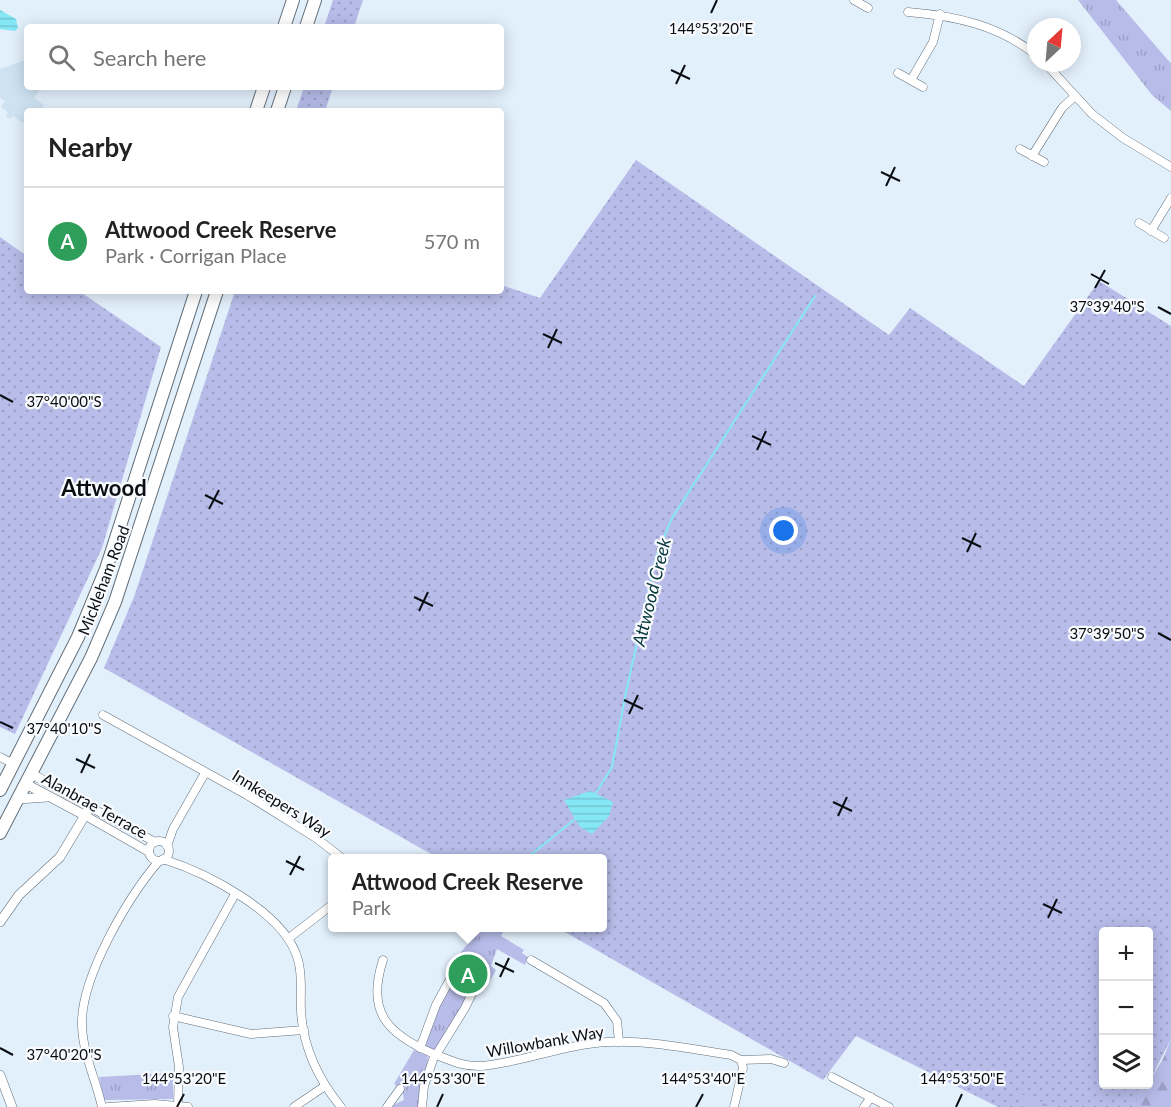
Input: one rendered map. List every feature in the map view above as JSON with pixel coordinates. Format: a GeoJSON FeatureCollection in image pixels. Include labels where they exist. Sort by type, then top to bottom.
{"type":"FeatureCollection","features":[{"type":"Feature","properties":{"kind":"main road"},"geometry":{"type":"LineString","coordinates":[[285,24],[293,0]]}},
{"type":"Feature","properties":{"kind":"main road"},"geometry":{"type":"LineString","coordinates":[[300,0],[308,9],[308,21]]}},
{"type":"Feature","properties":{"kind":"main road"},"geometry":{"type":"LineString","coordinates":[[308,21],[315,0]]}},
{"type":"Feature","properties":{"kind":"main road"},"geometry":{"type":"LineString","coordinates":[[257,108],[263,90]]}},
{"type":"Feature","properties":{"kind":"main road"},"geometry":{"type":"LineString","coordinates":[[278,108],[284,90]]}},
{"type":"Feature","properties":{"kind":"main road","name":"Mickleham Road"},"geometry":{"type":"LineString","coordinates":[[0,790],[7,769],[78,637],[106,569],[195,294]]}},
{"type":"Feature","properties":{"kind":"main road","name":"Mickleham Road"},"geometry":{"type":"LineString","coordinates":[[0,833],[91,658],[122,584],[217,294]]}},
{"type":"Feature","properties":{"kind":"main road"},"geometry":{"type":"LineString","coordinates":[[7,769],[29,779]]}},
{"type":"Feature","properties":{"kind":"street"},"geometry":{"type":"LineString","coordinates":[[854,0],[868,8]]}},
{"type":"Feature","properties":{"kind":"street"},"geometry":{"type":"LineString","coordinates":[[908,12],[940,14],[971,21],[994,30],[1027,48]]}},
{"type":"Feature","properties":{"kind":"street"},"geometry":{"type":"LineString","coordinates":[[911,80],[933,42],[940,14]]}},
{"type":"Feature","properties":{"kind":"street"},"geometry":{"type":"LineString","coordinates":[[1053,72],[1075,96],[1123,138],[1171,167]]}},
{"type":"Feature","properties":{"kind":"street"},"geometry":{"type":"LineString","coordinates":[[898,73],[923,87]]}},
{"type":"Feature","properties":{"kind":"street"},"geometry":{"type":"LineString","coordinates":[[1032,156],[1062,108],[1075,96]]}},
{"type":"Feature","properties":{"kind":"street"},"geometry":{"type":"LineString","coordinates":[[1020,149],[1044,162]]}},
{"type":"Feature","properties":{"kind":"street"},"geometry":{"type":"LineString","coordinates":[[1151,231],[1171,198]]}},
{"type":"Feature","properties":{"kind":"street"},"geometry":{"type":"LineString","coordinates":[[1139,223],[1164,238]]}},
{"type":"Feature","properties":{"kind":"street","name":"Innkeepers Way"},"geometry":{"type":"LineString","coordinates":[[103,715],[247,795],[316,838],[337,854]]}},
{"type":"Feature","properties":{"kind":"street"},"geometry":{"type":"LineString","coordinates":[[0,757],[7,769]]}},
{"type":"Feature","properties":{"kind":"street"},"geometry":{"type":"LineString","coordinates":[[102,1107],[84,1044],[82,1011],[85,996],[95,966],[205,773]]}},
{"type":"Feature","properties":{"kind":"street","name":"Alanbrae Terrace"},"geometry":{"type":"LineString","coordinates":[[29,779],[52,798],[163,845],[186,867]]}},
{"type":"Feature","properties":{"kind":"street","name":"Alanbrae Terrace"},"geometry":{"type":"LineString","coordinates":[[29,779],[88,812],[156,857],[186,867],[271,917],[289,938],[301,974],[304,1030],[309,1053],[325,1086],[341,1107]]}},
{"type":"Feature","properties":{"kind":"street"},"geometry":{"type":"LineString","coordinates":[[18,799],[52,798]]}},
{"type":"Feature","properties":{"kind":"street"},"geometry":{"type":"LineString","coordinates":[[0,922],[19,895],[60,857],[88,812]]}},
{"type":"Feature","properties":{"kind":"street"},"geometry":{"type":"LineString","coordinates":[[156,857],[150,846],[163,845]]}},
{"type":"Feature","properties":{"kind":"street"},"geometry":{"type":"LineString","coordinates":[[178,1105],[180,1080],[173,1016],[186,979],[235,894]]}},
{"type":"Feature","properties":{"kind":"street"},"geometry":{"type":"LineString","coordinates":[[289,938],[328,908]]}},
{"type":"Feature","properties":{"kind":"street","name":"Willowbank Way"},"geometry":{"type":"LineString","coordinates":[[383,960],[377,983],[379,1010],[398,1036],[458,1064],[480,1066],[590,1044],[619,1042],[731,1054],[741,1060],[771,1059],[784,1063]]}},
{"type":"Feature","properties":{"kind":"street"},"geometry":{"type":"LineString","coordinates":[[531,960],[604,1003],[617,1021],[619,1042]]}},
{"type":"Feature","properties":{"kind":"street"},"geometry":{"type":"LineString","coordinates":[[420,1048],[436,1005],[454,972]]}},
{"type":"Feature","properties":{"kind":"street"},"geometry":{"type":"LineString","coordinates":[[422,1107],[424,1086],[436,1055],[465,1008],[482,973]]}},
{"type":"Feature","properties":{"kind":"street"},"geometry":{"type":"LineString","coordinates":[[173,1016],[251,1034],[304,1030]]}},
{"type":"Feature","properties":{"kind":"street"},"geometry":{"type":"LineString","coordinates":[[734,1107],[742,1068],[741,1060]]}},
{"type":"Feature","properties":{"kind":"street"},"geometry":{"type":"LineString","coordinates":[[0,1075],[12,1107]]}},
{"type":"Feature","properties":{"kind":"street"},"geometry":{"type":"LineString","coordinates":[[832,1077],[889,1107]]}},
{"type":"Feature","properties":{"kind":"street"},"geometry":{"type":"LineString","coordinates":[[294,1107],[325,1086]]}},
{"type":"Feature","properties":{"kind":"street"},"geometry":{"type":"LineString","coordinates":[[387,1107],[400,1089]]}},
{"type":"Feature","properties":{"kind":"street"},"geometry":{"type":"LineString","coordinates":[[864,1107],[871,1097]]}},
{"type":"Feature","properties":{"kind":"street"},"geometry":{"type":"LineString","coordinates":[[108,1107],[178,1105],[188,1107]]}},
{"type":"Feature","properties":{"kind":"shaded area"},"geometry":{"type":"Polygon","coordinates":[[[0,10],[16,19],[18,28],[15,31],[0,29],[0,10]]]}},
{"type":"Feature","properties":{"kind":"shaded area"},"geometry":{"type":"Polygon","coordinates":[[[24,60],[24,90],[40,90],[34,98],[44,105],[42,108],[24,108],[23,123],[13,116],[10,119],[6,116],[8,112],[1,107],[5,101],[0,98],[0,69],[24,60]]]}},
{"type":"Feature","properties":{"kind":"shaded area"},"geometry":{"type":"Polygon","coordinates":[[[590,791],[613,802],[609,816],[592,834],[580,827],[564,800],[590,791]]]}},
{"type":"Feature","properties":{"kind":"green space"},"geometry":{"type":"Polygon","coordinates":[[[333,0],[363,0],[355,24],[325,24],[333,0]]]}},
{"type":"Feature","properties":{"kind":"green space"},"geometry":{"type":"Polygon","coordinates":[[[1078,0],[1116,0],[1171,63],[1171,111],[1152,95],[1078,0]]]}},
{"type":"Feature","properties":{"kind":"green space"},"geometry":{"type":"Polygon","coordinates":[[[303,90],[332,90],[326,108],[297,108],[303,90]]]}},
{"type":"Feature","properties":{"kind":"green space"},"geometry":{"type":"Polygon","coordinates":[[[636,160],[889,335],[910,308],[1024,386],[1099,281],[1171,326],[1171,1039],[1153,1074],[1153,927],[1099,927],[1099,1089],[1144,1089],[1133,1107],[1053,1107],[1019,1094],[1024,1107],[998,1107],[856,1036],[823,1080],[565,932],[607,932],[607,854],[431,854],[104,668],[134,597],[234,294],[504,294],[504,286],[540,298],[636,160]]]}},
{"type":"Feature","properties":{"kind":"green space"},"geometry":{"type":"Polygon","coordinates":[[[0,237],[24,254],[24,294],[83,294],[161,347],[102,548],[15,734],[0,727],[0,237]]]}},
{"type":"Feature","properties":{"kind":"green space"},"geometry":{"type":"Polygon","coordinates":[[[468,932],[503,932],[501,936],[524,950],[522,953],[528,957],[525,965],[497,949],[491,966],[496,970],[491,979],[484,980],[483,974],[469,980],[471,991],[435,1051],[424,1047],[430,1021],[447,990],[455,987],[452,981],[458,965],[454,962],[474,935],[468,932]]]}},
{"type":"Feature","properties":{"kind":"green space"},"geometry":{"type":"Polygon","coordinates":[[[1171,1039],[1171,1107],[1133,1107],[1144,1089],[1153,1089],[1153,1075],[1171,1039]]]}},
{"type":"Feature","properties":{"kind":"green space"},"geometry":{"type":"Polygon","coordinates":[[[414,1050],[427,1056],[428,1059],[418,1107],[389,1107],[404,1100],[402,1089],[394,1084],[414,1050]]]}},
{"type":"Feature","properties":{"kind":"green space"},"geometry":{"type":"Polygon","coordinates":[[[173,1073],[173,1099],[104,1100],[99,1077],[173,1073]]]}},
{"type":"Feature","properties":{"kind":"green space"},"geometry":{"type":"Polygon","coordinates":[[[1018,1093],[1053,1107],[1024,1107],[1018,1093]]]}},
{"type":"Feature","properties":{"kind":"waterway","name":"Attwood Creek"},"geometry":{"type":"LineString","coordinates":[[594,796],[612,767],[656,557],[672,518],[815,296]]}},
{"type":"Feature","properties":{"kind":"waterway","name":"Attwood Creek"},"geometry":{"type":"LineString","coordinates":[[532,854],[575,819]]}},
{"type":"Feature","properties":{"kind":"place","name":"Attwood Creek Reserve"},"geometry":{"type":"Point","coordinates":[468,974]}},
{"type":"Feature","properties":{"kind":"district","name":"Attwood"},"geometry":{"type":"Point","coordinates":[104,487]}}]}
